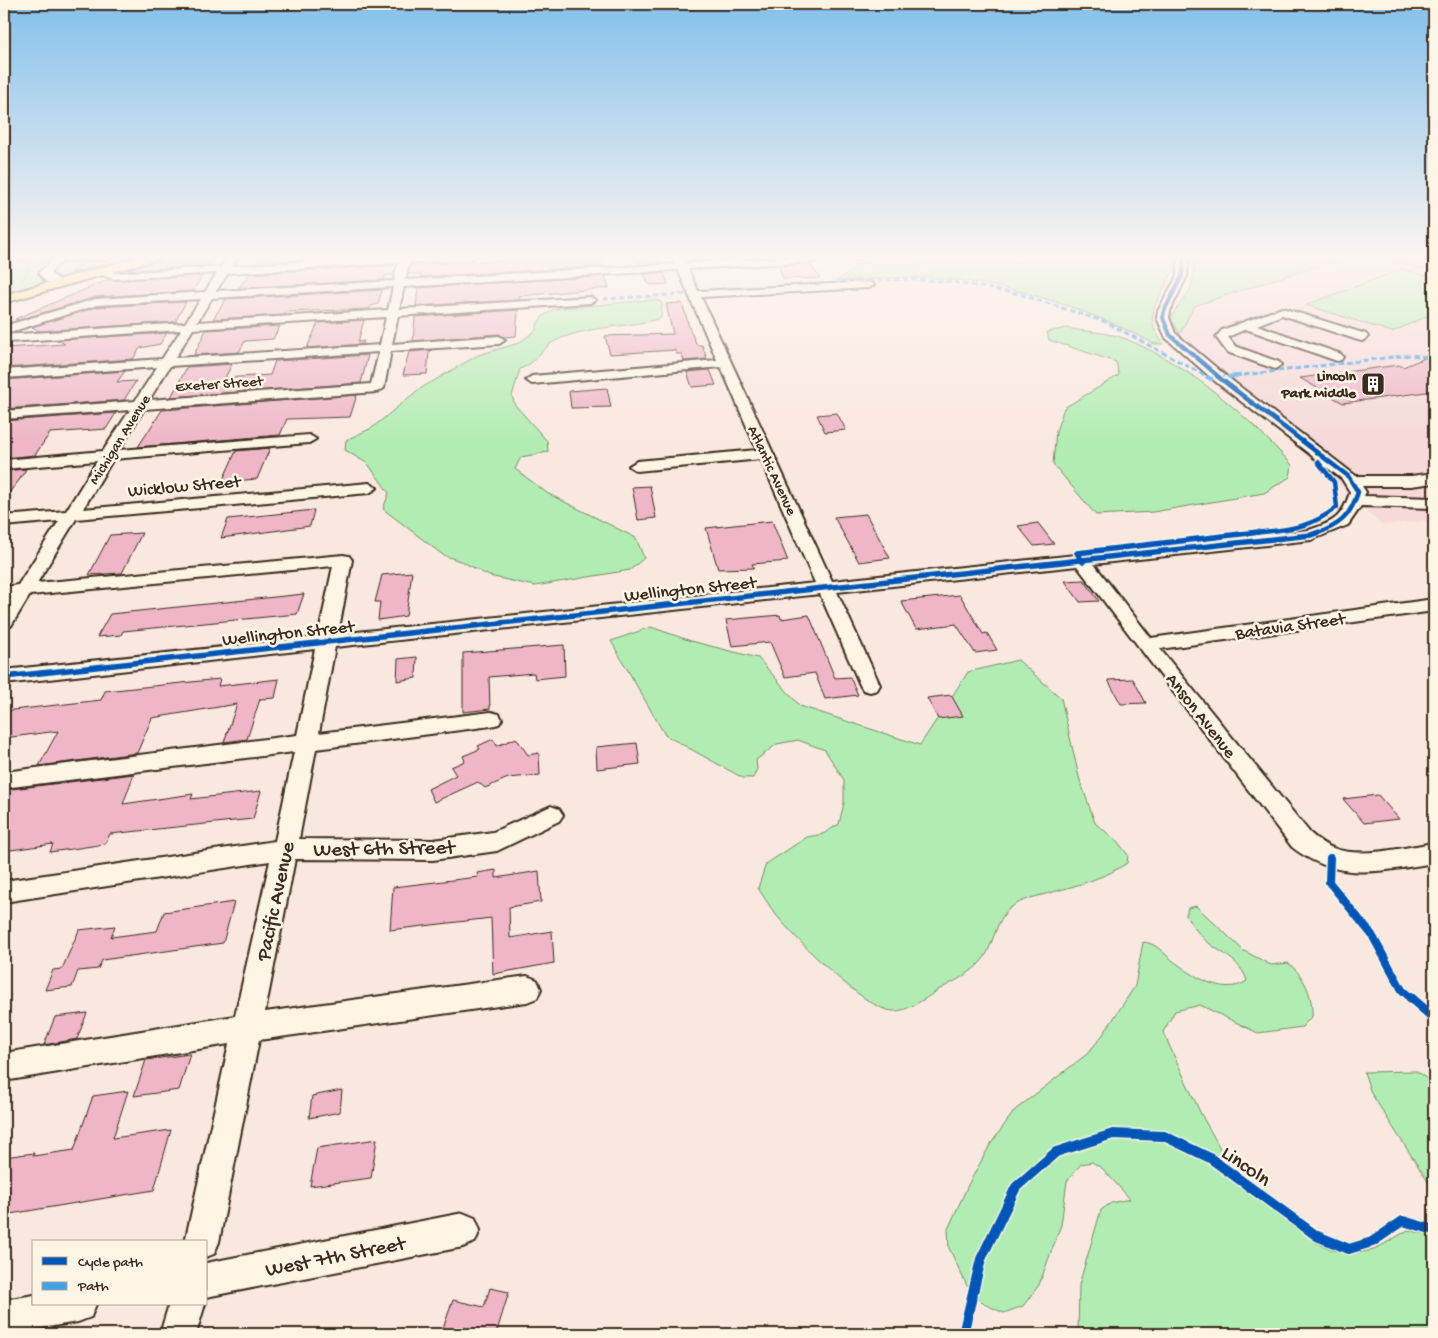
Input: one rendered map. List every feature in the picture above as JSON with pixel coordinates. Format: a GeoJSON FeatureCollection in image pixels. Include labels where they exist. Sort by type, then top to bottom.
{"type":"FeatureCollection","features":[{"type":"Feature","properties":{"kind":"street"},"geometry":{"type":"LineString","coordinates":[[4,330],[42,318]]}},
{"type":"Feature","properties":{"kind":"street","name":"Michigan Avenue"},"geometry":{"type":"LineString","coordinates":[[4,622],[194,318]]}},
{"type":"Feature","properties":{"kind":"street"},"geometry":{"type":"LineString","coordinates":[[4,338],[302,318]]}},
{"type":"Feature","properties":{"kind":"street"},"geometry":{"type":"LineString","coordinates":[[387,348],[393,318]]}},
{"type":"Feature","properties":{"kind":"street","name":"Atlantic Avenue"},"geometry":{"type":"LineString","coordinates":[[705,318],[870,684]]}},
{"type":"Feature","properties":{"kind":"street"},"geometry":{"type":"LineString","coordinates":[[1163,318],[1170,335],[1354,491],[1434,504]]}},
{"type":"Feature","properties":{"kind":"street"},"geometry":{"type":"LineString","coordinates":[[1263,318],[1226,333],[1222,337],[1231,349],[1275,365]]}},
{"type":"Feature","properties":{"kind":"street"},"geometry":{"type":"LineString","coordinates":[[1265,318],[1282,324]]}},
{"type":"Feature","properties":{"kind":"street"},"geometry":{"type":"LineString","coordinates":[[1303,318],[1362,337]]}},
{"type":"Feature","properties":{"kind":"street"},"geometry":{"type":"LineString","coordinates":[[1245,325],[1337,357]]}},
{"type":"Feature","properties":{"kind":"street"},"geometry":{"type":"LineString","coordinates":[[1226,333],[1244,339]]}},
{"type":"Feature","properties":{"kind":"street"},"geometry":{"type":"LineString","coordinates":[[4,374],[499,340]]}},
{"type":"Feature","properties":{"kind":"street","name":"Exeter Street"},"geometry":{"type":"LineString","coordinates":[[4,415],[377,388],[387,348]]}},
{"type":"Feature","properties":{"kind":"street"},"geometry":{"type":"LineString","coordinates":[[1290,355],[1308,362]]}},
{"type":"Feature","properties":{"kind":"street"},"geometry":{"type":"LineString","coordinates":[[532,380],[724,363]]}},
{"type":"Feature","properties":{"kind":"street"},"geometry":{"type":"LineString","coordinates":[[4,464],[309,439]]}},
{"type":"Feature","properties":{"kind":"street"},"geometry":{"type":"LineString","coordinates":[[637,466],[766,454]]}},
{"type":"Feature","properties":{"kind":"street"},"geometry":{"type":"LineString","coordinates":[[1354,491],[1434,478]]}},
{"type":"Feature","properties":{"kind":"street","name":"Wicklow Street"},"geometry":{"type":"LineString","coordinates":[[4,522],[369,488]]}},
{"type":"Feature","properties":{"kind":"street","name":"Wellington Street"},"geometry":{"type":"LineString","coordinates":[[4,677],[1084,562],[1311,535],[1332,528],[1349,518],[1354,491]]}},
{"type":"Feature","properties":{"kind":"street","name":"Pacific Avenue"},"geometry":{"type":"LineString","coordinates":[[25,590],[343,560],[285,849],[202,1240]]}},
{"type":"Feature","properties":{"kind":"street","name":"Anson Avenue"},"geometry":{"type":"LineString","coordinates":[[1084,562],[1146,645],[1294,832],[1312,848],[1330,858],[1353,861],[1434,853]]}},
{"type":"Feature","properties":{"kind":"street"},"geometry":{"type":"LineString","coordinates":[[4,592],[25,590]]}},
{"type":"Feature","properties":{"kind":"street","name":"Batavia Street"},"geometry":{"type":"LineString","coordinates":[[1146,645],[1434,605]]}},
{"type":"Feature","properties":{"kind":"street"},"geometry":{"type":"LineString","coordinates":[[4,780],[491,720]]}},
{"type":"Feature","properties":{"kind":"street","name":"West 6th Street"},"geometry":{"type":"LineString","coordinates":[[4,891],[285,849],[433,850],[497,841],[551,815]]}},
{"type":"Feature","properties":{"kind":"street"},"geometry":{"type":"LineString","coordinates":[[4,1067],[247,1028],[528,989]]}},
{"type":"Feature","properties":{"kind":"street","name":"West 7th Street"},"geometry":{"type":"LineString","coordinates":[[208,1280],[463,1230]]}},
{"type":"Feature","properties":{"kind":"street"},"geometry":{"type":"LineString","coordinates":[[4,1318],[67,1306]]}},
{"type":"Feature","properties":{"kind":"street"},"geometry":{"type":"LineString","coordinates":[[178,1334],[186,1306]]}},
{"type":"Feature","properties":{"kind":"shaded area"},"geometry":{"type":"Polygon","coordinates":[[[1188,318],[1434,318],[1434,520],[1382,525],[1180,334],[1188,318]]]}},
{"type":"Feature","properties":{"kind":"green space"},"geometry":{"type":"Polygon","coordinates":[[[541,318],[659,318],[636,324],[586,331],[555,341],[527,366],[520,369],[512,396],[515,405],[547,441],[548,452],[521,457],[515,469],[547,493],[636,538],[644,558],[630,570],[535,586],[489,576],[463,562],[443,555],[383,509],[389,493],[368,464],[345,450],[346,440],[372,428],[418,390],[478,355],[519,343],[536,330],[541,318]]]}},
{"type":"Feature","properties":{"kind":"green space"},"geometry":{"type":"Polygon","coordinates":[[[1100,318],[1153,318],[1153,324],[1163,344],[1154,344],[1100,318]]]}},
{"type":"Feature","properties":{"kind":"green space"},"geometry":{"type":"Polygon","coordinates":[[[1188,318],[1180,334],[1171,319],[1188,318]]]}},
{"type":"Feature","properties":{"kind":"green space"},"geometry":{"type":"Polygon","coordinates":[[[1349,318],[1422,318],[1392,332],[1349,318]]]}},
{"type":"Feature","properties":{"kind":"green space"},"geometry":{"type":"Polygon","coordinates":[[[1067,328],[1126,339],[1149,350],[1194,377],[1236,410],[1275,446],[1292,465],[1290,477],[1264,493],[1153,512],[1096,515],[1053,464],[1056,431],[1064,408],[1119,375],[1116,362],[1049,340],[1047,332],[1067,328]]]}},
{"type":"Feature","properties":{"kind":"green space"},"geometry":{"type":"Polygon","coordinates":[[[651,627],[691,641],[758,658],[800,706],[920,745],[968,672],[1018,660],[1061,698],[1079,777],[1095,823],[1117,841],[1128,855],[1127,863],[1111,873],[1091,881],[1020,902],[1005,913],[984,958],[970,972],[905,1009],[893,1011],[881,1008],[849,987],[815,956],[777,916],[758,888],[766,864],[807,837],[823,834],[839,824],[844,803],[844,780],[825,750],[798,740],[777,744],[756,760],[757,769],[753,778],[743,778],[665,735],[611,641],[651,627]]]}},
{"type":"Feature","properties":{"kind":"green space"},"geometry":{"type":"Polygon","coordinates":[[[1196,906],[1244,951],[1271,965],[1288,963],[1303,980],[1311,1001],[1312,1016],[1302,1027],[1258,1033],[1200,1005],[1175,1011],[1163,1032],[1201,1114],[1241,1186],[1315,1242],[1333,1250],[1350,1254],[1374,1250],[1408,1230],[1434,1236],[1434,1334],[1078,1334],[1079,1285],[1101,1210],[1111,1203],[1130,1199],[1103,1169],[1092,1162],[1081,1164],[1067,1181],[1061,1225],[1039,1285],[1023,1306],[1004,1313],[984,1304],[967,1286],[949,1248],[948,1229],[968,1185],[990,1145],[1015,1110],[1087,1054],[1102,1036],[1135,986],[1143,942],[1155,946],[1180,966],[1208,982],[1228,987],[1247,981],[1235,962],[1205,940],[1192,925],[1186,915],[1188,908],[1196,906]]]}},
{"type":"Feature","properties":{"kind":"green space"},"geometry":{"type":"Polygon","coordinates":[[[1416,1071],[1434,1084],[1434,1191],[1371,1093],[1364,1072],[1416,1071]]]}},
{"type":"Feature","properties":{"kind":"building"},"geometry":{"type":"Polygon","coordinates":[[[60,318],[177,318],[175,322],[39,331],[32,327],[60,318]]]}},
{"type":"Feature","properties":{"kind":"building"},"geometry":{"type":"Polygon","coordinates":[[[415,318],[517,318],[516,336],[504,337],[499,334],[413,341],[415,318]]]}},
{"type":"Feature","properties":{"kind":"building"},"geometry":{"type":"Polygon","coordinates":[[[669,318],[687,318],[697,345],[702,345],[707,359],[684,361],[682,354],[676,354],[675,350],[610,354],[605,336],[673,334],[669,318]]]}},
{"type":"Feature","properties":{"kind":"building"},"geometry":{"type":"Polygon","coordinates":[[[364,320],[358,342],[364,341],[363,344],[307,348],[318,323],[364,320]]]}},
{"type":"Feature","properties":{"kind":"building"},"geometry":{"type":"Polygon","coordinates":[[[280,326],[273,339],[245,341],[239,352],[194,355],[206,330],[280,326]]]}},
{"type":"Feature","properties":{"kind":"building"},"geometry":{"type":"Polygon","coordinates":[[[167,333],[160,344],[140,348],[133,359],[4,368],[4,348],[65,344],[58,340],[167,333]]]}},
{"type":"Feature","properties":{"kind":"building"},"geometry":{"type":"Polygon","coordinates":[[[432,350],[429,353],[427,374],[403,375],[409,352],[432,350]]]}},
{"type":"Feature","properties":{"kind":"building","name":"Lincoln Park Middle"},"geometry":{"type":"Polygon","coordinates":[[[1434,354],[1434,391],[1343,403],[1300,378],[1399,365],[1403,367],[1434,354]]]}},
{"type":"Feature","properties":{"kind":"building"},"geometry":{"type":"Polygon","coordinates":[[[368,355],[361,383],[171,397],[187,367],[232,364],[225,378],[270,375],[275,361],[368,355]]]}},
{"type":"Feature","properties":{"kind":"building"},"geometry":{"type":"Polygon","coordinates":[[[710,370],[716,385],[692,387],[687,372],[710,370]]]}},
{"type":"Feature","properties":{"kind":"building"},"geometry":{"type":"Polygon","coordinates":[[[125,371],[117,382],[136,381],[124,400],[4,409],[4,380],[125,371]]]}},
{"type":"Feature","properties":{"kind":"building"},"geometry":{"type":"Polygon","coordinates":[[[607,388],[611,407],[571,408],[569,391],[607,388]]]}},
{"type":"Feature","properties":{"kind":"building"},"geometry":{"type":"Polygon","coordinates":[[[357,395],[350,417],[287,419],[280,435],[138,447],[162,410],[357,395]]]}},
{"type":"Feature","properties":{"kind":"building"},"geometry":{"type":"Polygon","coordinates":[[[116,413],[106,429],[50,433],[35,455],[4,458],[4,421],[116,413]]]}},
{"type":"Feature","properties":{"kind":"building"},"geometry":{"type":"Polygon","coordinates":[[[837,413],[846,430],[825,432],[817,415],[837,413]]]}},
{"type":"Feature","properties":{"kind":"building"},"geometry":{"type":"Polygon","coordinates":[[[270,448],[257,479],[222,482],[236,451],[270,448]]]}},
{"type":"Feature","properties":{"kind":"building"},"geometry":{"type":"Polygon","coordinates":[[[26,469],[20,479],[4,499],[4,471],[26,469]]]}},
{"type":"Feature","properties":{"kind":"building"},"geometry":{"type":"Polygon","coordinates":[[[650,486],[656,518],[638,520],[632,487],[650,486]]]}},
{"type":"Feature","properties":{"kind":"building"},"geometry":{"type":"Polygon","coordinates":[[[314,510],[310,526],[221,538],[228,519],[314,510]]]}},
{"type":"Feature","properties":{"kind":"building"},"geometry":{"type":"Polygon","coordinates":[[[866,514],[890,558],[859,562],[834,517],[866,514]]]}},
{"type":"Feature","properties":{"kind":"building"},"geometry":{"type":"Polygon","coordinates":[[[772,521],[788,561],[752,564],[754,568],[718,569],[706,528],[772,521]]]}},
{"type":"Feature","properties":{"kind":"building"},"geometry":{"type":"Polygon","coordinates":[[[1038,523],[1054,544],[1034,546],[1018,526],[1038,523]]]}},
{"type":"Feature","properties":{"kind":"building"},"geometry":{"type":"Polygon","coordinates":[[[142,533],[122,573],[89,575],[110,535],[142,533]]]}},
{"type":"Feature","properties":{"kind":"building"},"geometry":{"type":"Polygon","coordinates":[[[412,572],[406,616],[378,620],[380,602],[375,602],[382,575],[412,572]]]}},
{"type":"Feature","properties":{"kind":"building"},"geometry":{"type":"Polygon","coordinates":[[[1084,580],[1099,601],[1080,602],[1065,581],[1084,580]]]}},
{"type":"Feature","properties":{"kind":"building"},"geometry":{"type":"Polygon","coordinates":[[[304,594],[297,614],[123,631],[121,635],[97,637],[110,614],[304,594]]]}},
{"type":"Feature","properties":{"kind":"building"},"geometry":{"type":"Polygon","coordinates":[[[960,595],[983,634],[987,633],[997,650],[975,653],[956,624],[916,629],[901,601],[960,595]]]}},
{"type":"Feature","properties":{"kind":"building"},"geometry":{"type":"Polygon","coordinates":[[[780,615],[781,619],[809,615],[835,678],[850,677],[858,695],[825,699],[815,673],[785,677],[770,642],[732,646],[726,620],[780,615]]]}},
{"type":"Feature","properties":{"kind":"building"},"geometry":{"type":"Polygon","coordinates":[[[564,645],[565,676],[535,679],[534,673],[489,677],[490,709],[463,712],[463,653],[564,645]]]}},
{"type":"Feature","properties":{"kind":"building"},"geometry":{"type":"Polygon","coordinates":[[[417,657],[416,678],[397,681],[398,659],[417,657]]]}},
{"type":"Feature","properties":{"kind":"building"},"geometry":{"type":"Polygon","coordinates":[[[220,679],[218,686],[279,679],[275,698],[260,699],[247,739],[224,742],[237,704],[152,718],[137,753],[39,766],[58,731],[4,738],[4,711],[101,700],[105,691],[220,679]]]}},
{"type":"Feature","properties":{"kind":"building"},"geometry":{"type":"Polygon","coordinates":[[[1133,679],[1146,703],[1121,704],[1108,680],[1133,679]]]}},
{"type":"Feature","properties":{"kind":"building"},"geometry":{"type":"Polygon","coordinates":[[[951,695],[963,716],[938,719],[927,698],[951,695]]]}},
{"type":"Feature","properties":{"kind":"building"},"geometry":{"type":"Polygon","coordinates":[[[516,738],[528,755],[539,753],[540,775],[508,778],[485,788],[478,782],[434,802],[428,789],[456,775],[451,767],[465,761],[463,756],[480,749],[478,746],[493,739],[497,746],[516,738]]]}},
{"type":"Feature","properties":{"kind":"building"},"geometry":{"type":"Polygon","coordinates":[[[637,743],[640,764],[597,769],[596,747],[637,743]]]}},
{"type":"Feature","properties":{"kind":"building"},"geometry":{"type":"Polygon","coordinates":[[[134,774],[123,804],[193,794],[191,799],[261,791],[253,819],[110,834],[105,844],[50,852],[53,844],[4,851],[4,790],[134,774]]]}},
{"type":"Feature","properties":{"kind":"building"},"geometry":{"type":"Polygon","coordinates":[[[1378,795],[1399,819],[1364,823],[1343,799],[1378,795]]]}},
{"type":"Feature","properties":{"kind":"building"},"geometry":{"type":"Polygon","coordinates":[[[496,870],[496,878],[539,871],[541,902],[509,907],[510,938],[552,931],[554,963],[493,974],[491,918],[390,930],[393,887],[478,877],[477,873],[496,870]]]}},
{"type":"Feature","properties":{"kind":"building"},"geometry":{"type":"Polygon","coordinates":[[[234,902],[223,943],[102,960],[98,969],[78,971],[72,987],[45,990],[53,970],[62,969],[79,930],[115,926],[111,937],[157,931],[164,912],[234,902]]]}},
{"type":"Feature","properties":{"kind":"building"},"geometry":{"type":"Polygon","coordinates":[[[87,1013],[77,1039],[44,1045],[55,1017],[87,1013]]]}},
{"type":"Feature","properties":{"kind":"building"},"geometry":{"type":"Polygon","coordinates":[[[190,1054],[179,1090],[134,1096],[146,1060],[190,1054]]]}},
{"type":"Feature","properties":{"kind":"building"},"geometry":{"type":"Polygon","coordinates":[[[342,1090],[340,1112],[309,1118],[312,1096],[342,1090]]]}},
{"type":"Feature","properties":{"kind":"building"},"geometry":{"type":"Polygon","coordinates":[[[128,1091],[113,1138],[171,1130],[154,1190],[4,1215],[4,1157],[34,1153],[33,1156],[74,1150],[93,1096],[128,1091]]]}},
{"type":"Feature","properties":{"kind":"building"},"geometry":{"type":"Polygon","coordinates":[[[377,1139],[371,1178],[310,1186],[317,1148],[377,1139]]]}},
{"type":"Feature","properties":{"kind":"building"},"geometry":{"type":"Polygon","coordinates":[[[490,1288],[509,1292],[496,1334],[441,1334],[453,1300],[484,1307],[490,1288]]]}},
{"type":"Feature","properties":{"kind":"marked path"},"geometry":{"type":"LineString","coordinates":[[1095,318],[1106,322],[1197,369],[1211,379],[1410,355],[1428,357]]}},
{"type":"Feature","properties":{"kind":"cycle path"},"geometry":{"type":"LineString","coordinates":[[4,677],[1311,535],[1330,529],[1342,522],[1351,511],[1358,492],[1348,476],[1221,379],[1170,335],[1163,318]]}},
{"type":"Feature","properties":{"kind":"cycle path"},"geometry":{"type":"LineString","coordinates":[[1083,562],[1077,553],[1304,527],[1322,519],[1337,507],[1337,494],[1334,482],[1328,471],[1318,462]]}},
{"type":"Feature","properties":{"kind":"cycle path"},"geometry":{"type":"LineString","coordinates":[[1330,858],[1329,882],[1372,935],[1402,990],[1434,1018]]}},
{"type":"Feature","properties":{"kind":"cycle path","name":"Lincoln"},"geometry":{"type":"LineString","coordinates":[[963,1334],[966,1328],[981,1259],[1016,1187],[1056,1152],[1113,1134],[1164,1136],[1210,1158],[1317,1236],[1349,1249],[1372,1242],[1403,1221],[1434,1230]]}},
{"type":"Feature","properties":{"kind":"place","name":"Lincoln Park Middle"},"geometry":{"type":"Point","coordinates":[1373,384]}}]}
